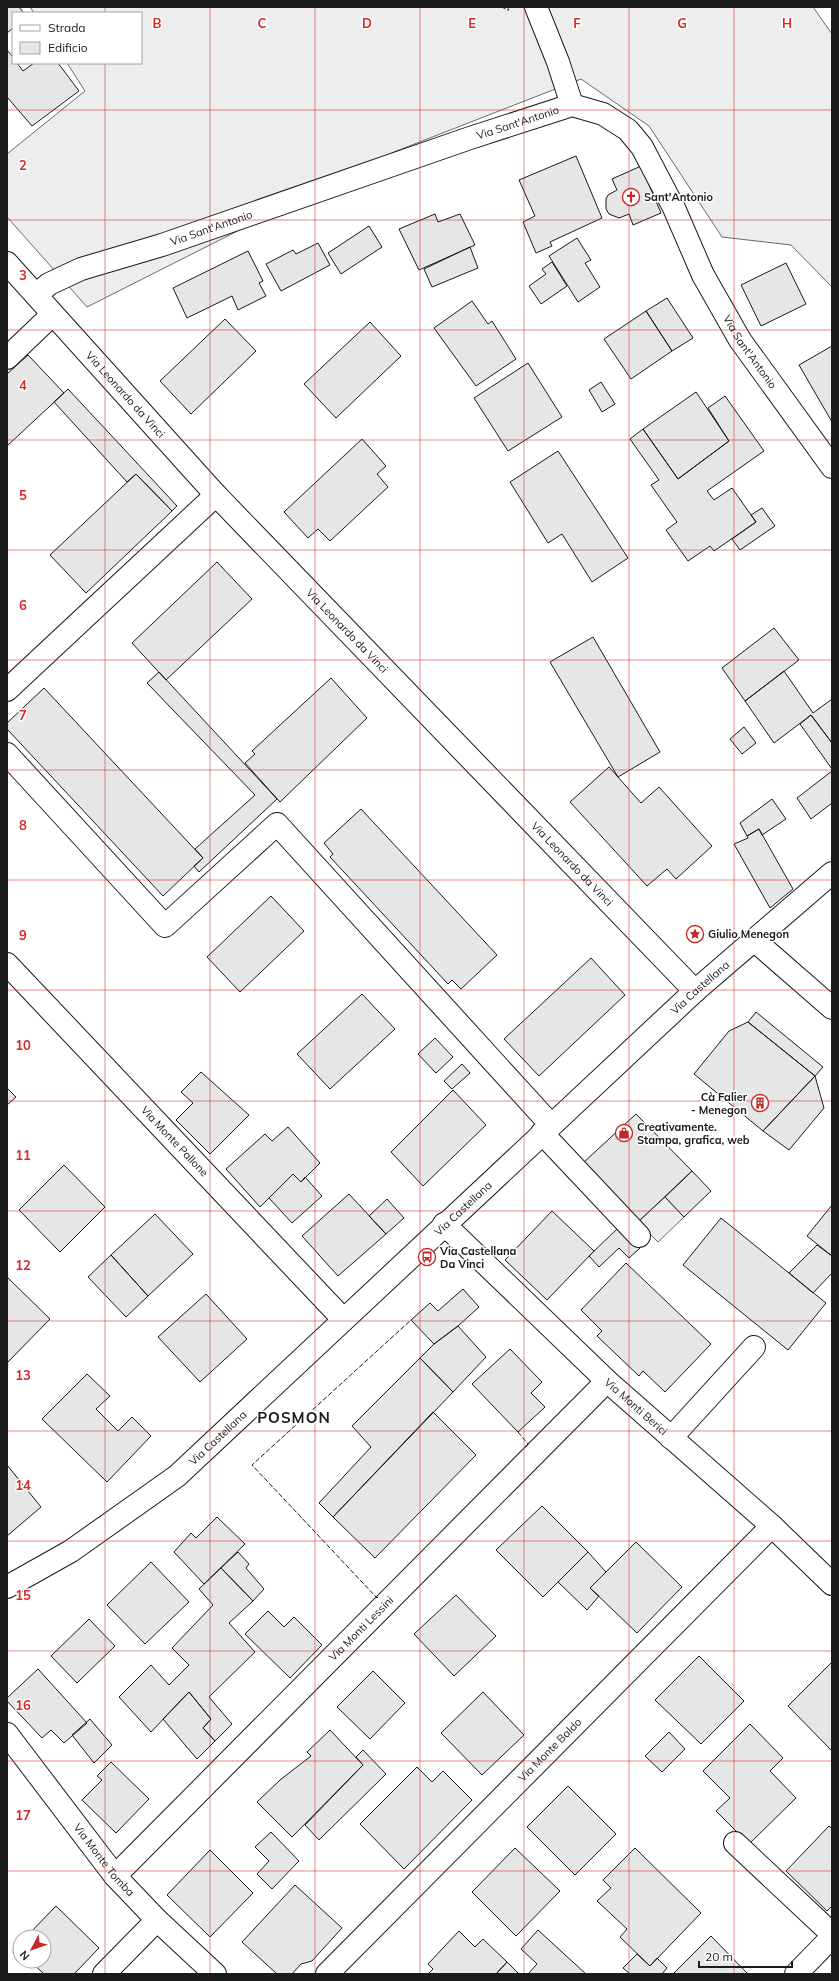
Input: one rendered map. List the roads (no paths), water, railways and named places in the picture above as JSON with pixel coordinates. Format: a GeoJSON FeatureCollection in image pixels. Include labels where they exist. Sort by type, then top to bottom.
{"type":"FeatureCollection","features":[{"type":"Feature","properties":{"kind":"street"},"geometry":{"type":"LineString","coordinates":[[536,7],[558,62],[572,106]]}},
{"type":"Feature","properties":{"kind":"street","name":"Via Sant'Antonio"},"geometry":{"type":"LineString","coordinates":[[36,295],[49,284],[81,269],[162,245],[470,138],[572,106],[603,114],[628,130],[642,147],[674,208],[703,275],[740,340],[832,467]]}},
{"type":"Feature","properties":{"kind":"street","name":"Via Leonardo da Vinci"},"geometry":{"type":"LineString","coordinates":[[7,264],[216,495],[695,991]]}},
{"type":"Feature","properties":{"kind":"street"},"geometry":{"type":"LineString","coordinates":[[7,358],[52,314]]}},
{"type":"Feature","properties":{"kind":"street"},"geometry":{"type":"LineString","coordinates":[[7,690],[216,495]]}},
{"type":"Feature","properties":{"kind":"street"},"geometry":{"type":"LineString","coordinates":[[7,754],[165,926],[277,824],[547,1129],[639,1236]]}},
{"type":"Feature","properties":{"kind":"street","name":"Via Castellana"},"geometry":{"type":"LineString","coordinates":[[7,1587],[71,1551],[177,1476],[444,1224],[695,991],[832,873]]}},
{"type":"Feature","properties":{"kind":"street"},"geometry":{"type":"LineString","coordinates":[[754,940],[832,1008]]}},
{"type":"Feature","properties":{"kind":"street","name":"Via Monte Pallone"},"geometry":{"type":"LineString","coordinates":[[7,964],[343,1319]]}},
{"type":"Feature","properties":{"kind":"street","name":"Via Monti Berici"},"geometry":{"type":"LineString","coordinates":[[444,1224],[607,1381],[772,1526],[832,1584]]}},
{"type":"Feature","properties":{"kind":"street"},"geometry":{"type":"LineString","coordinates":[[671,1438],[754,1347]]}},
{"type":"Feature","properties":{"kind":"street","name":"Via Monti Lessini"},"geometry":{"type":"LineString","coordinates":[[115,1876],[607,1381]]}},
{"type":"Feature","properties":{"kind":"street","name":"Via Monte Baldo"},"geometry":{"type":"LineString","coordinates":[[327,1974],[772,1526]]}},
{"type":"Feature","properties":{"kind":"street","name":"Via Monte Tomba"},"geometry":{"type":"LineString","coordinates":[[7,1734],[115,1876],[157,1920],[215,1974]]}},
{"type":"Feature","properties":{"kind":"street"},"geometry":{"type":"LineString","coordinates":[[735,1843],[832,1936],[796,1974]]}},
{"type":"Feature","properties":{"kind":"street"},"geometry":{"type":"LineString","coordinates":[[104,1974],[157,1920]]}},
{"type":"Feature","properties":{"kind":"place","name":"Sant'Antonio"},"geometry":{"type":"Point","coordinates":[631,197]}},
{"type":"Feature","properties":{"kind":"place","name":"Giulio Menegon"},"geometry":{"type":"Point","coordinates":[695,934]}},
{"type":"Feature","properties":{"kind":"place","name":"Cà Falier - Menegon"},"geometry":{"type":"Point","coordinates":[760,1103]}},
{"type":"Feature","properties":{"kind":"place","name":"Creativamente. Stampa, grafica, web"},"geometry":{"type":"Point","coordinates":[624,1133]}},
{"type":"Feature","properties":{"kind":"place","name":"Via Castellana Da Vinci"},"geometry":{"type":"Point","coordinates":[427,1257]}},
{"type":"Feature","properties":{"kind":"district","name":"POSMON"},"geometry":{"type":"Point","coordinates":[294,1417]}}]}
